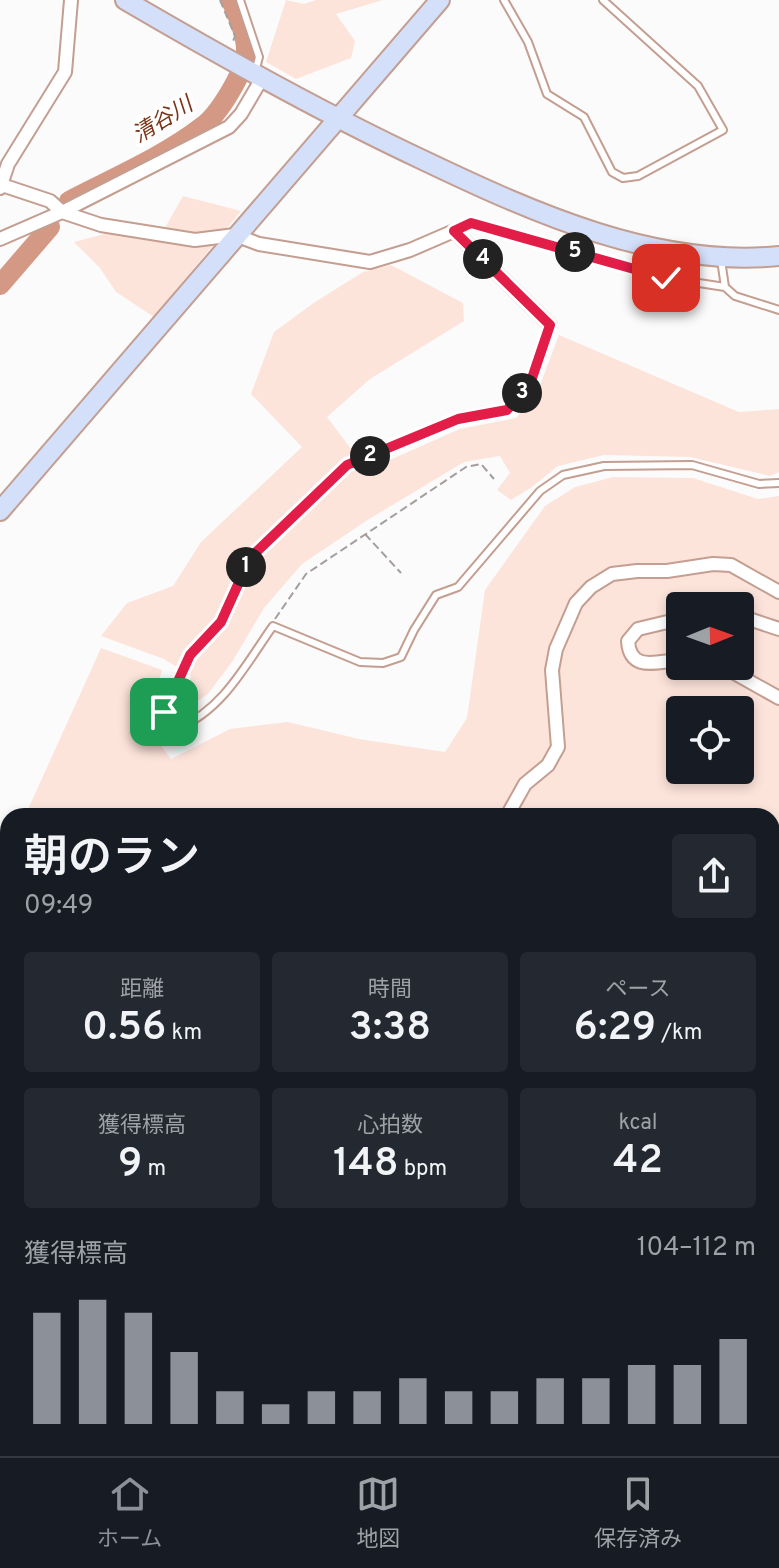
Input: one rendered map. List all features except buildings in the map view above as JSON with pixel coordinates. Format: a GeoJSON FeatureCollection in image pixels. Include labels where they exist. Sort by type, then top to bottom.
{"type":"FeatureCollection","features":[{"type":"Feature","properties":{"kind":"street"},"geometry":{"type":"LineString","coordinates":[[71,0],[65,72],[8,164],[1,186],[50,201],[62,212],[101,225],[195,240],[235,235],[259,244],[370,262],[410,250],[454,231],[550,325]]}},
{"type":"Feature","properties":{"kind":"street"},"geometry":{"type":"LineString","coordinates":[[125,0],[258,78],[501,197],[632,242],[686,254],[749,259],[779,256]]}},
{"type":"Feature","properties":{"kind":"street"},"geometry":{"type":"LineString","coordinates":[[0,511],[440,0]]}},
{"type":"Feature","properties":{"kind":"street"},"geometry":{"type":"LineString","coordinates":[[0,239],[62,212],[229,127],[241,114],[258,78]]}},
{"type":"Feature","properties":{"kind":"street"},"geometry":{"type":"LineString","coordinates":[[512,808],[525,784],[548,765],[558,747],[552,670],[556,649],[576,603],[591,587],[612,574],[667,571],[713,564],[731,565],[779,592]]}},
{"type":"Feature","properties":{"kind":"street"},"geometry":{"type":"LineString","coordinates":[[754,621],[779,629]]}},
{"type":"Feature","properties":{"kind":"street"},"geometry":{"type":"LineString","coordinates":[[666,622],[638,629],[628,641],[629,653],[635,660],[648,664],[666,662]]}},
{"type":"Feature","properties":{"kind":"street"},"geometry":{"type":"LineString","coordinates":[[747,680],[779,698]]}},
{"type":"Feature","properties":{"kind":"lane"},"geometry":{"type":"LineString","coordinates":[[240,0],[259,57],[258,78]]}},
{"type":"Feature","properties":{"kind":"lane"},"geometry":{"type":"LineString","coordinates":[[504,0],[528,42],[547,94],[584,117],[612,172],[623,178],[638,176],[723,130],[698,86],[603,0]]}},
{"type":"Feature","properties":{"kind":"lane"},"geometry":{"type":"LineString","coordinates":[[454,231],[471,223],[666,278],[725,287],[735,296],[779,310]]}},
{"type":"Feature","properties":{"kind":"lane"},"geometry":{"type":"LineString","coordinates":[[720,257],[725,287]]}},
{"type":"Feature","properties":{"kind":"lane"},"geometry":{"type":"LineString","coordinates":[[550,325],[530,384],[507,410],[458,419],[347,465],[250,558],[221,622],[190,655],[167,700],[164,712],[166,724],[178,728],[196,721],[215,705],[273,626],[360,662],[383,663],[401,657],[436,595],[458,587],[540,491],[563,475],[604,466],[692,465],[759,484],[779,483]]}},
{"type":"Feature","properties":{"kind":"path"},"geometry":{"type":"LineString","coordinates":[[220,0],[235,36],[227,60]]}},
{"type":"Feature","properties":{"kind":"path"},"geometry":{"type":"LineString","coordinates":[[273,626],[276,614],[306,574],[364,534],[466,467],[481,464],[494,479]]}},
{"type":"Feature","properties":{"kind":"path"},"geometry":{"type":"LineString","coordinates":[[364,534],[401,573]]}},
{"type":"Feature","properties":{"kind":"shaded area"},"geometry":{"type":"Polygon","coordinates":[[[286,0],[304,4],[316,0],[383,0],[336,14],[355,41],[351,58],[296,79],[266,62],[286,0]]]}},
{"type":"Feature","properties":{"kind":"shaded area"},"geometry":{"type":"Polygon","coordinates":[[[183,196],[241,211],[154,317],[116,292],[100,268],[74,242],[112,232],[158,240],[183,196]]]}},
{"type":"Feature","properties":{"kind":"shaded area"},"geometry":{"type":"Polygon","coordinates":[[[391,265],[463,303],[464,321],[370,379],[327,417],[367,470],[460,429],[516,418],[539,388],[559,335],[739,412],[779,409],[779,472],[770,476],[690,457],[604,455],[558,466],[511,500],[497,490],[510,473],[500,456],[464,462],[302,564],[264,608],[232,662],[208,694],[185,709],[191,676],[164,659],[101,636],[127,603],[173,586],[201,542],[302,447],[251,394],[274,332],[363,272],[391,265]]]}},
{"type":"Feature","properties":{"kind":"shaded area"},"geometry":{"type":"Polygon","coordinates":[[[613,477],[693,478],[758,499],[779,496],[779,808],[29,808],[101,648],[162,670],[146,725],[171,759],[230,729],[288,722],[359,739],[445,752],[467,718],[485,590],[545,506],[575,487],[613,477]]]}},
{"type":"Feature","properties":{"kind":"waterway","name":"清谷川"},"geometry":{"type":"LineString","coordinates":[[69,201],[171,148],[203,126],[216,112],[236,82],[246,53],[243,33],[231,0]]}},
{"type":"Feature","properties":{"kind":"waterway","name":"清谷川"},"geometry":{"type":"LineString","coordinates":[[0,285],[50,227]]}},
{"type":"Feature","properties":{"kind":"route"},"geometry":{"type":"LineString","coordinates":[[164,712],[190,655],[221,622],[250,558],[347,465],[458,419],[507,410],[530,384],[550,325],[454,231],[471,223],[666,278]]}}]}
